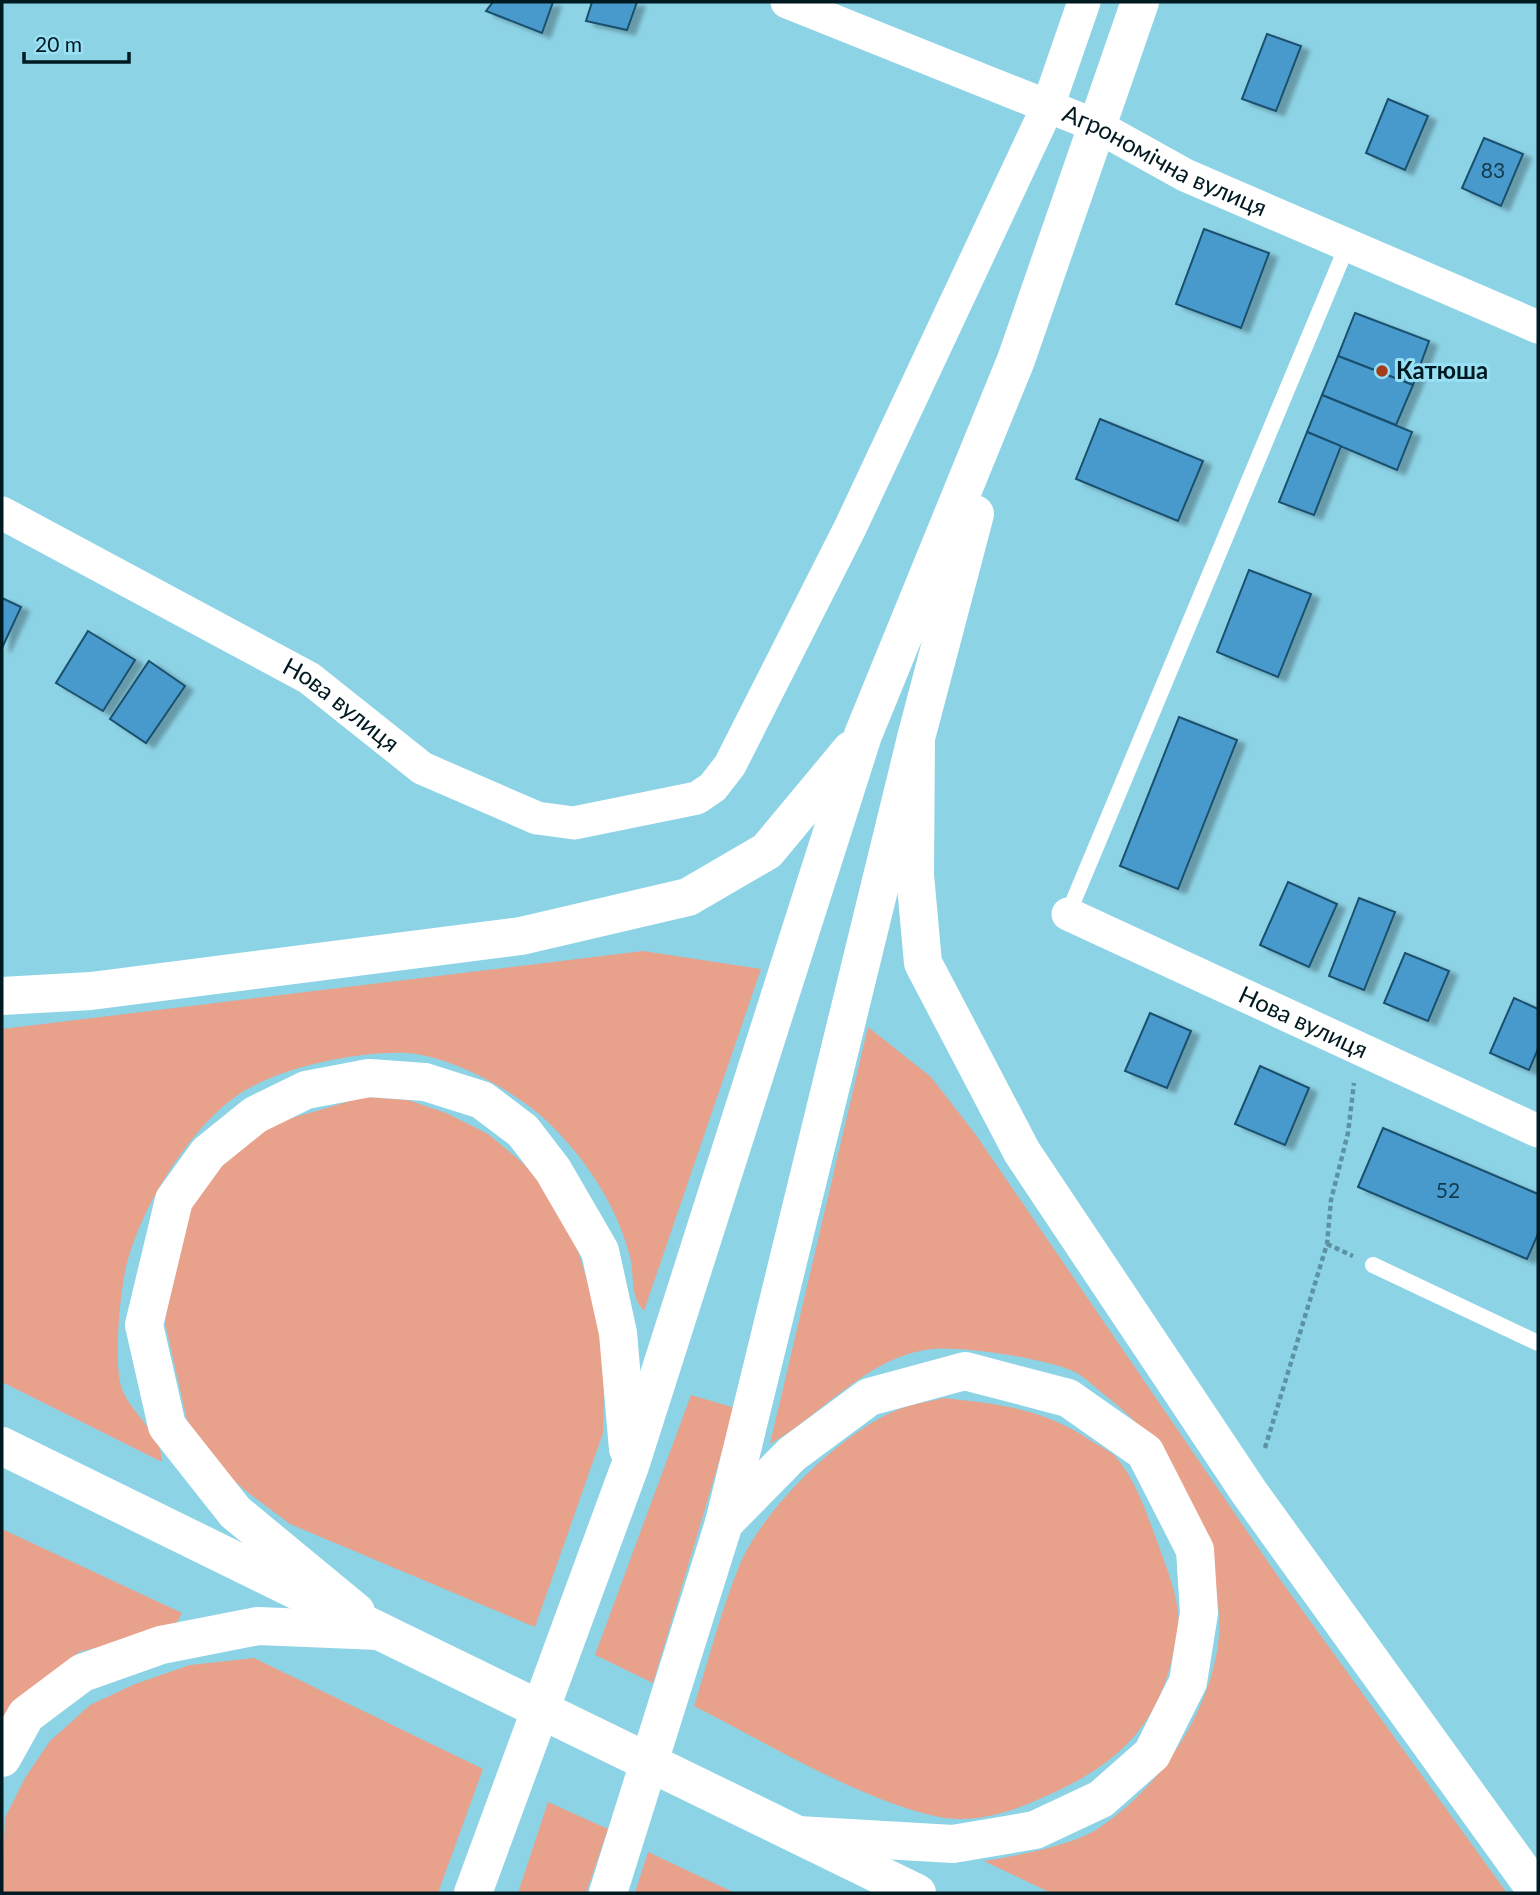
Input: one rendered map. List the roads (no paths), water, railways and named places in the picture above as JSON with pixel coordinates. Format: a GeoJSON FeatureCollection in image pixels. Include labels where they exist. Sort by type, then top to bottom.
{"type":"FeatureCollection","features":[{"type":"Feature","properties":{"kind":"main road"},"geometry":{"type":"LineString","coordinates":[[473,1893],[630,1465],[863,735],[1016,360],[1140,2]]}},
{"type":"Feature","properties":{"kind":"main road"},"geometry":{"type":"LineString","coordinates":[[608,1893],[724,1522],[916,738],[1016,360]]}},
{"type":"Feature","properties":{"kind":"main road"},"geometry":{"type":"LineString","coordinates":[[2,996],[91,991],[521,936],[688,897],[767,851],[863,735]]}},
{"type":"Feature","properties":{"kind":"main road"},"geometry":{"type":"LineString","coordinates":[[916,738],[915,875],[923,963],[1022,1152],[1249,1492],[1538,1893]]}},
{"type":"Feature","properties":{"kind":"main road"},"geometry":{"type":"LineString","coordinates":[[379,1631],[235,1512],[167,1426],[144,1325],[174,1200],[208,1153],[255,1115],[306,1090],[369,1078],[425,1082],[482,1100],[523,1131],[553,1170],[600,1251],[618,1333],[630,1465]]}},
{"type":"Feature","properties":{"kind":"main road"},"geometry":{"type":"LineString","coordinates":[[724,1522],[792,1454],[869,1397],[965,1371],[1068,1398],[1145,1452],[1195,1549],[1199,1613],[1188,1682],[1152,1754],[1101,1799],[1035,1830],[953,1844],[798,1835]]}},
{"type":"Feature","properties":{"kind":"main road"},"geometry":{"type":"LineString","coordinates":[[2,1446],[917,1893]]}},
{"type":"Feature","properties":{"kind":"main road"},"geometry":{"type":"LineString","coordinates":[[2,1758],[26,1716],[82,1673],[161,1645],[258,1626],[379,1631]]}},
{"type":"Feature","properties":{"kind":"main road"},"geometry":{"type":"LineString","coordinates":[[798,1835],[863,1893]]}},
{"type":"Feature","properties":{"kind":"street","name":"Агрономічна вулиця"},"geometry":{"type":"LineString","coordinates":[[787,2],[1097,126],[1185,175],[1538,327]]}},
{"type":"Feature","properties":{"kind":"street"},"geometry":{"type":"LineString","coordinates":[[1048,106],[1084,2]]}},
{"type":"Feature","properties":{"kind":"street","name":"Нова вулиця"},"geometry":{"type":"LineString","coordinates":[[2,513],[309,678],[422,768],[537,818],[574,823],[697,798],[713,787],[730,765],[771,687],[850,527],[1048,106]]}},
{"type":"Feature","properties":{"kind":"street","name":"Нова вулиця"},"geometry":{"type":"LineString","coordinates":[[1068,914],[1538,1131]]}},
{"type":"Feature","properties":{"kind":"lane"},"geometry":{"type":"LineString","coordinates":[[1068,914],[1347,246]]}},
{"type":"Feature","properties":{"kind":"lane"},"geometry":{"type":"LineString","coordinates":[[1373,1265],[1538,1343]]}},
{"type":"Feature","properties":{"kind":"place","name":"Катюша"},"geometry":{"type":"Point","coordinates":[1382,371]}}]}
